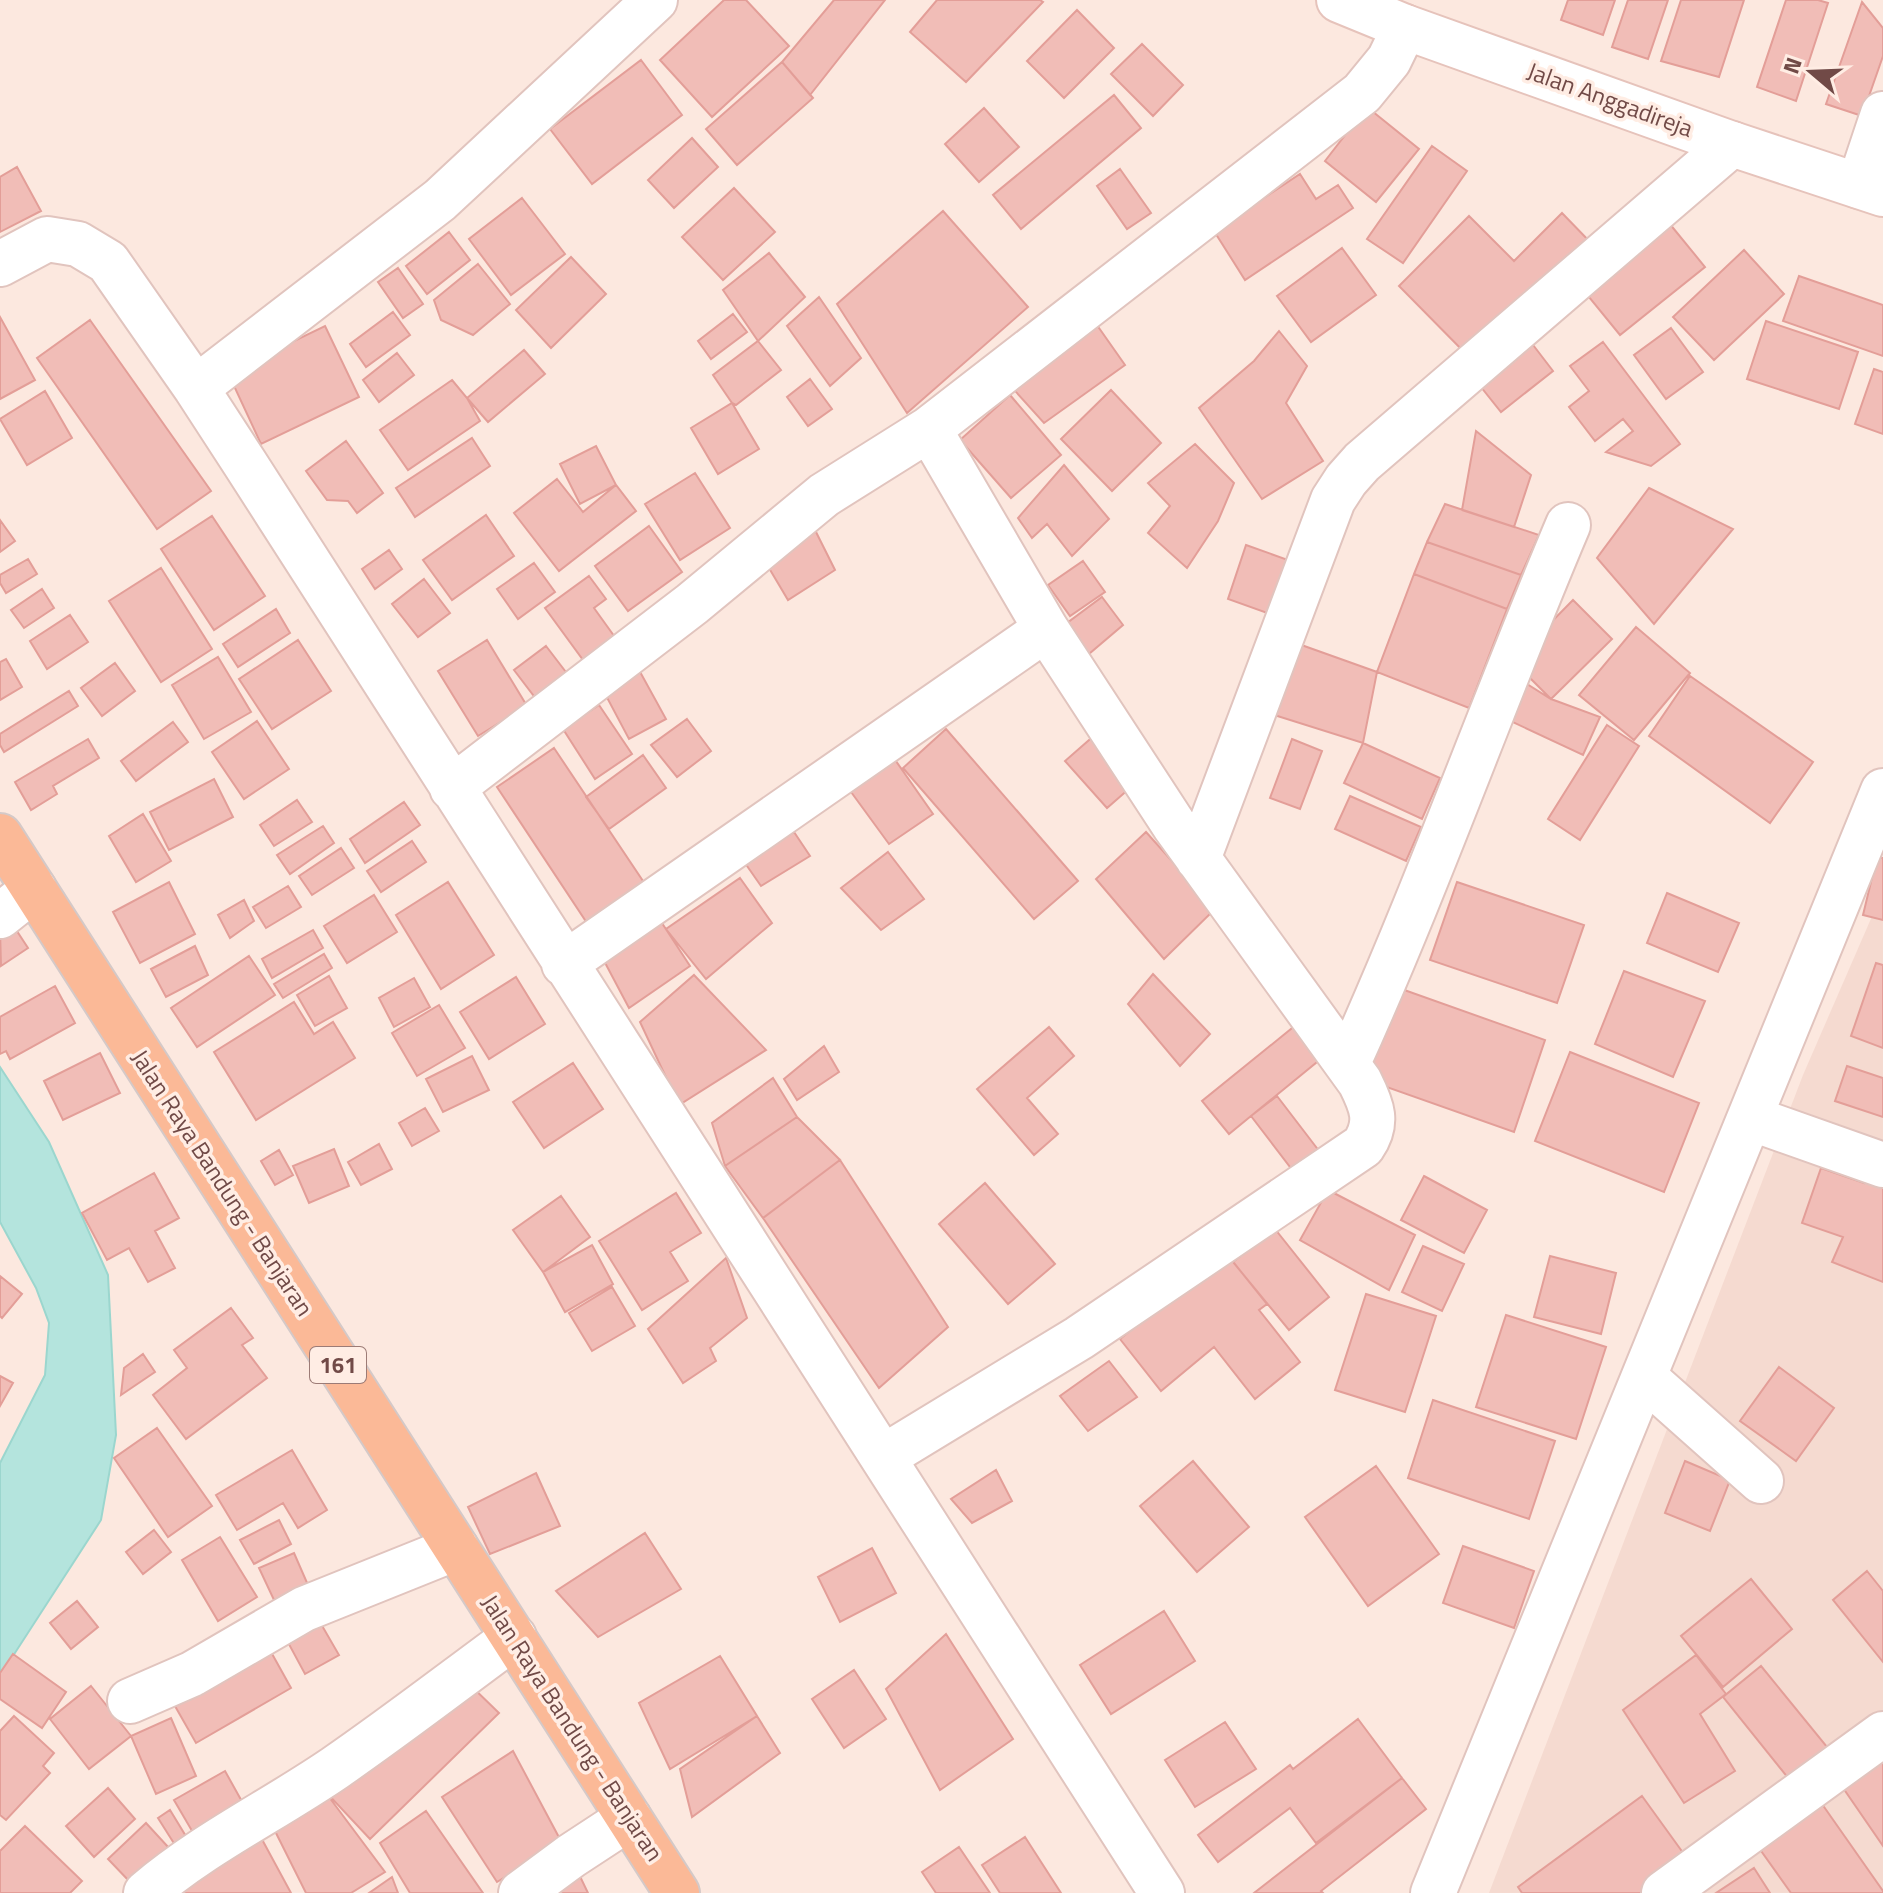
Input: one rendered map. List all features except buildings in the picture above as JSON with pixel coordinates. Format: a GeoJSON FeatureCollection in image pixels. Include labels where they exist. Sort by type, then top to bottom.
{"type":"FeatureCollection","features":[{"type":"Feature","properties":{"kind":"main road","name":"Jalan Raya Bandung - Banjaran"},"geometry":{"type":"LineString","coordinates":[[0,836],[677,1893]]}},
{"type":"Feature","properties":{"kind":"street"},"geometry":{"type":"LineString","coordinates":[[196,388],[440,200],[655,0]]}},
{"type":"Feature","properties":{"kind":"street","name":"Jalan Anggadireja"},"geometry":{"type":"LineString","coordinates":[[1339,0],[1405,27],[1732,144],[1871,190]]}},
{"type":"Feature","properties":{"kind":"street"},"geometry":{"type":"LineString","coordinates":[[452,788],[692,604],[824,495],[929,429],[1362,93],[1389,60],[1405,27]]}},
{"type":"Feature","properties":{"kind":"street"},"geometry":{"type":"LineString","coordinates":[[1871,190],[1883,114]]}},
{"type":"Feature","properties":{"kind":"street"},"geometry":{"type":"LineString","coordinates":[[1198,859],[1333,500],[1346,480],[1362,462],[1732,144]]}},
{"type":"Feature","properties":{"kind":"street"},"geometry":{"type":"LineString","coordinates":[[0,264],[47,239],[78,244],[108,262],[196,388],[564,964],[885,1456],[1162,1893]]}},
{"type":"Feature","properties":{"kind":"street"},"geometry":{"type":"LineString","coordinates":[[885,1456],[1079,1338],[1363,1146],[1374,1122],[1372,1106],[1348,1063],[1198,859],[1046,629],[929,429]]}},
{"type":"Feature","properties":{"kind":"street"},"geometry":{"type":"LineString","coordinates":[[1348,1063],[1384,984],[1511,660],[1568,525]]}},
{"type":"Feature","properties":{"kind":"street"},"geometry":{"type":"LineString","coordinates":[[564,964],[1046,629]]}},
{"type":"Feature","properties":{"kind":"street"},"geometry":{"type":"LineString","coordinates":[[1433,1893],[1883,791]]}},
{"type":"Feature","properties":{"kind":"street"},"geometry":{"type":"LineString","coordinates":[[0,916],[34,889]]}},
{"type":"Feature","properties":{"kind":"street"},"geometry":{"type":"LineString","coordinates":[[1750,1118],[1883,1165]]}},
{"type":"Feature","properties":{"kind":"street"},"geometry":{"type":"LineString","coordinates":[[1644,1377],[1761,1481]]}},
{"type":"Feature","properties":{"kind":"street"},"geometry":{"type":"LineString","coordinates":[[130,1701],[192,1674],[304,1609],[456,1548]]}},
{"type":"Feature","properties":{"kind":"street"},"geometry":{"type":"LineString","coordinates":[[146,1893],[169,1873],[255,1815],[334,1769],[514,1637]]}},
{"type":"Feature","properties":{"kind":"street"},"geometry":{"type":"LineString","coordinates":[[1664,1893],[1883,1734]]}},
{"type":"Feature","properties":{"kind":"street"},"geometry":{"type":"LineString","coordinates":[[521,1893],[629,1818]]}},
{"type":"Feature","properties":{"kind":"shaded area"},"geometry":{"type":"Polygon","coordinates":[[[1883,891],[1883,1893],[1489,1893],[1803,1075],[1883,891]]]}},
{"type":"Feature","properties":{"kind":"water"},"geometry":{"type":"Polygon","coordinates":[[[0,1067],[49,1142],[108,1275],[116,1435],[101,1520],[0,1676],[0,1463],[45,1375],[49,1323],[36,1288],[0,1222],[0,1067]]]}}]}
